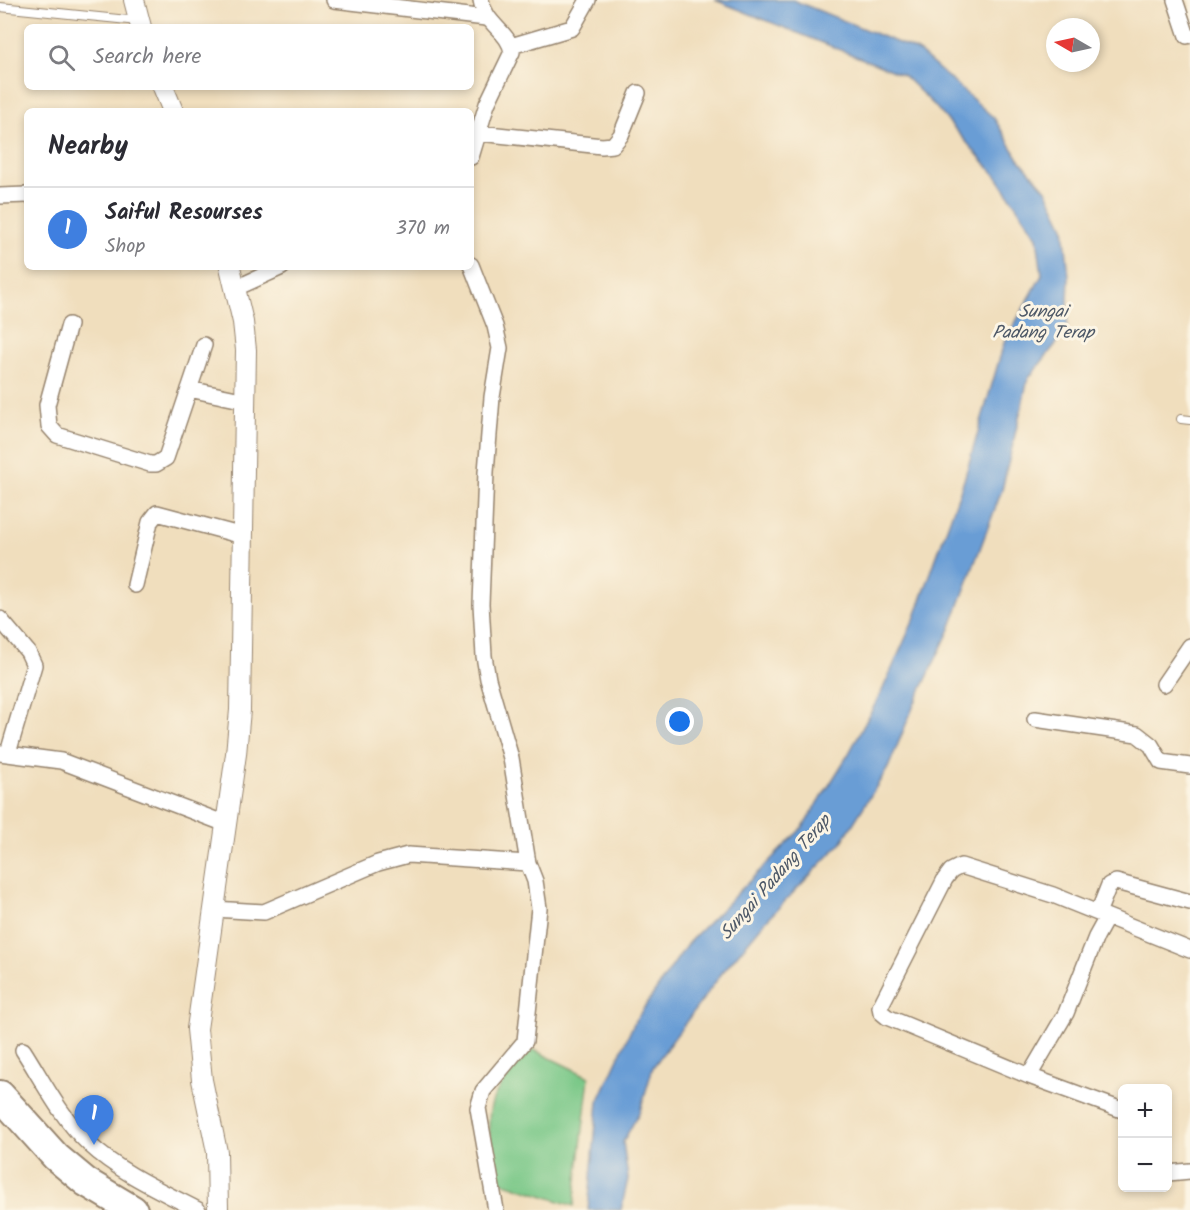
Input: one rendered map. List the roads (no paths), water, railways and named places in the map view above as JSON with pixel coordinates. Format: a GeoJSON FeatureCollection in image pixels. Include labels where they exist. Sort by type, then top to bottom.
{"type":"FeatureCollection","features":[{"type":"Feature","properties":{"kind":"highway"},"geometry":{"type":"LineString","coordinates":[[0,1095],[56,1156],[86,1182],[133,1210]]}},
{"type":"Feature","properties":{"kind":"highway"},"geometry":{"type":"LineString","coordinates":[[0,1116],[46,1169],[78,1198],[97,1210]]}},
{"type":"Feature","properties":{"kind":"street"},"geometry":{"type":"LineString","coordinates":[[134,0],[140,24]]}},
{"type":"Feature","properties":{"kind":"street"},"geometry":{"type":"LineString","coordinates":[[334,0],[486,18]]}},
{"type":"Feature","properties":{"kind":"street"},"geometry":{"type":"LineString","coordinates":[[474,148],[487,104],[511,56],[511,46],[486,18],[481,0]]}},
{"type":"Feature","properties":{"kind":"street"},"geometry":{"type":"LineString","coordinates":[[511,46],[572,28],[588,0]]}},
{"type":"Feature","properties":{"kind":"street"},"geometry":{"type":"LineString","coordinates":[[1175,0],[1186,36]]}},
{"type":"Feature","properties":{"kind":"street"},"geometry":{"type":"LineString","coordinates":[[165,90],[172,108]]}},
{"type":"Feature","properties":{"kind":"street"},"geometry":{"type":"LineString","coordinates":[[479,132],[613,145],[621,135],[638,93]]}},
{"type":"Feature","properties":{"kind":"street"},"geometry":{"type":"LineString","coordinates":[[0,196],[24,195]]}},
{"type":"Feature","properties":{"kind":"street"},"geometry":{"type":"LineString","coordinates":[[218,1210],[217,1152],[197,1043],[240,710],[246,401],[245,338],[231,270]]}},
{"type":"Feature","properties":{"kind":"street"},"geometry":{"type":"LineString","coordinates":[[236,288],[275,270]]}},
{"type":"Feature","properties":{"kind":"street"},"geometry":{"type":"LineString","coordinates":[[473,270],[495,326],[499,357],[489,429],[481,622],[488,679],[511,758],[528,863],[538,895],[539,920],[525,1041],[483,1091],[478,1108],[496,1210]]}},
{"type":"Feature","properties":{"kind":"street"},"geometry":{"type":"LineString","coordinates":[[69,326],[46,413],[49,426],[57,435],[156,464],[166,458],[204,345]]}},
{"type":"Feature","properties":{"kind":"street"},"geometry":{"type":"LineString","coordinates":[[189,389],[246,401]]}},
{"type":"Feature","properties":{"kind":"street"},"geometry":{"type":"LineString","coordinates":[[135,585],[150,522],[157,513],[243,536]]}},
{"type":"Feature","properties":{"kind":"street"},"geometry":{"type":"LineString","coordinates":[[0,619],[28,652],[34,665],[4,753],[41,757],[80,767],[225,824]]}},
{"type":"Feature","properties":{"kind":"street"},"geometry":{"type":"LineString","coordinates":[[1164,684],[1190,646]]}},
{"type":"Feature","properties":{"kind":"street"},"geometry":{"type":"LineString","coordinates":[[1035,719],[1137,734],[1150,745],[1161,762],[1190,766]]}},
{"type":"Feature","properties":{"kind":"street"},"geometry":{"type":"LineString","coordinates":[[214,909],[264,912],[378,863],[408,855],[528,863]]}},
{"type":"Feature","properties":{"kind":"street"},"geometry":{"type":"LineString","coordinates":[[1118,1109],[1029,1076],[887,1017],[881,1012],[880,1007],[945,879],[956,867],[966,866],[1102,915],[1190,950]]}},
{"type":"Feature","properties":{"kind":"street"},"geometry":{"type":"LineString","coordinates":[[1029,1076],[1066,1013],[1096,937],[1109,885],[1116,882],[1190,902]]}},
{"type":"Feature","properties":{"kind":"street"},"geometry":{"type":"LineString","coordinates":[[23,1050],[56,1103],[88,1143],[127,1172],[198,1210]]}},
{"type":"Feature","properties":{"kind":"street"},"geometry":{"type":"LineString","coordinates":[[1172,1173],[1190,1171]]}},
{"type":"Feature","properties":{"kind":"lane"},"geometry":{"type":"LineString","coordinates":[[0,7],[140,24]]}},
{"type":"Feature","properties":{"kind":"water","name":"Sungai Padang Terap"},"geometry":{"type":"Polygon","coordinates":[[[715,0],[793,0],[918,51],[994,118],[1019,159],[1046,190],[1064,227],[1069,277],[1067,330],[1028,379],[1002,490],[950,629],[914,705],[888,768],[841,843],[763,924],[722,973],[653,1067],[640,1111],[623,1142],[628,1179],[621,1210],[588,1210],[598,1102],[635,1021],[688,943],[803,827],[848,755],[881,693],[915,617],[964,480],[1004,343],[1042,275],[1037,237],[997,177],[934,105],[903,75],[715,0]]]}},
{"type":"Feature","properties":{"kind":"place","name":"Saiful Resourses"},"geometry":{"type":"Point","coordinates":[94,1145]}}]}
